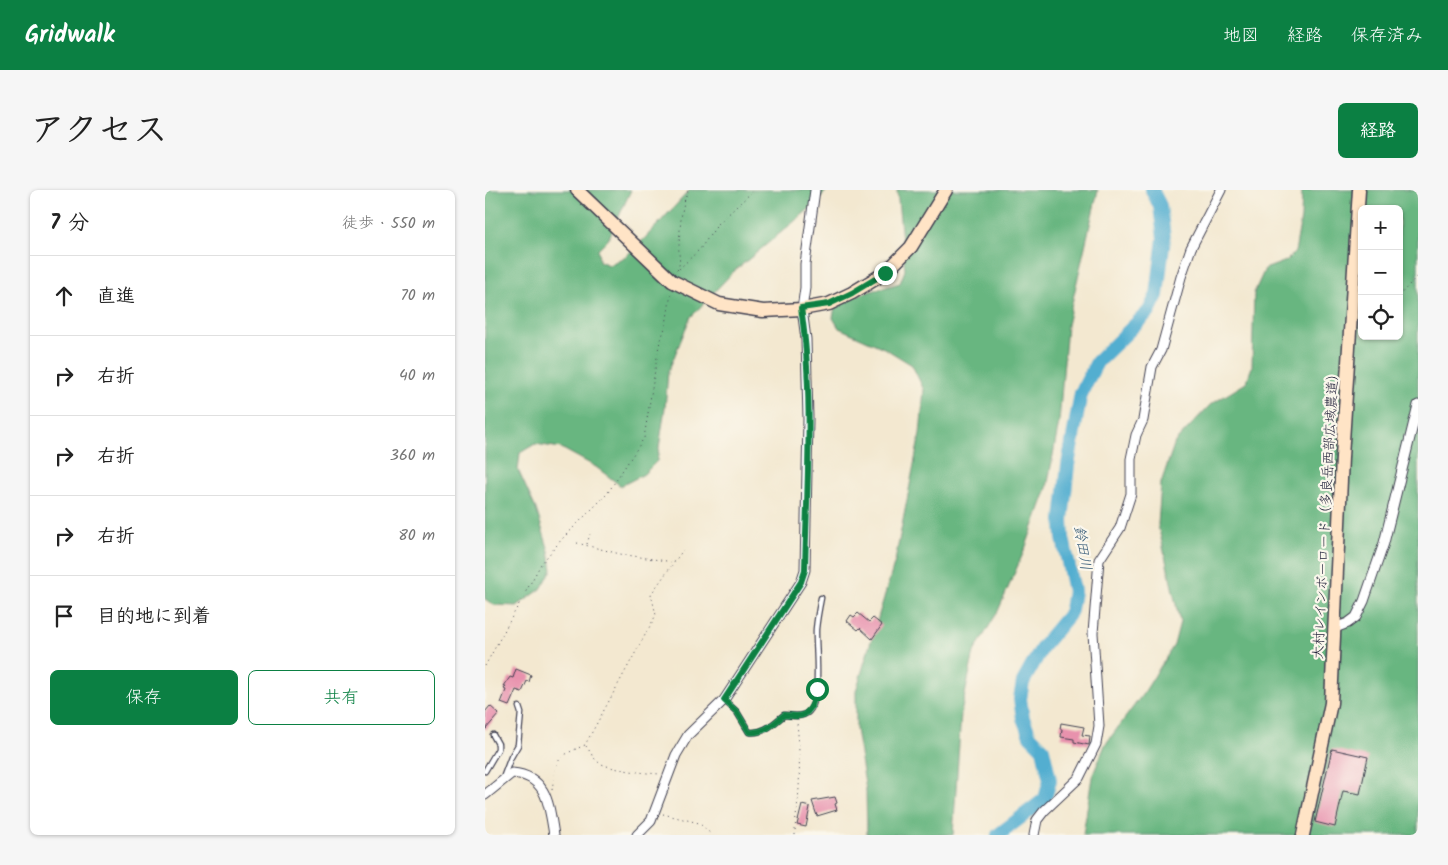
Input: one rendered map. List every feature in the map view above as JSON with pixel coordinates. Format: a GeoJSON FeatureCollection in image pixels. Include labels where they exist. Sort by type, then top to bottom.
{"type":"FeatureCollection","features":[{"type":"Feature","properties":{"kind":"street"},"geometry":{"type":"LineString","coordinates":[[577,190],[669,279],[713,301],[732,307],[763,311],[829,304],[852,293],[885,273],[911,247],[946,190]]}},
{"type":"Feature","properties":{"kind":"street"},"geometry":{"type":"LineString","coordinates":[[637,835],[651,821],[655,813],[676,755],[687,735],[724,700],[801,582],[805,570],[808,419],[806,339],[801,308],[805,288],[805,264],[815,190]]}},
{"type":"Feature","properties":{"kind":"street"},"geometry":{"type":"LineString","coordinates":[[1035,835],[1037,820],[1079,778],[1096,744],[1099,726],[1093,633],[1099,560],[1121,528],[1131,494],[1131,459],[1135,435],[1143,420],[1152,367],[1161,350],[1191,248],[1221,190]]}},
{"type":"Feature","properties":{"kind":"street","name":"大村レインボーロード（多良岳西部広域農道）"},"geometry":{"type":"LineString","coordinates":[[1303,835],[1331,703],[1343,437],[1359,190]]}},
{"type":"Feature","properties":{"kind":"street"},"geometry":{"type":"LineString","coordinates":[[1335,628],[1348,624],[1356,617],[1364,601],[1384,543],[1418,405]]}},
{"type":"Feature","properties":{"kind":"street"},"geometry":{"type":"LineString","coordinates":[[485,795],[512,773],[523,774],[538,784],[546,796],[554,835]]}},
{"type":"Feature","properties":{"kind":"lane"},"geometry":{"type":"LineString","coordinates":[[724,700],[737,712],[749,732],[758,733],[784,715],[797,716],[807,713],[813,705],[817,689],[816,628],[821,598]]}},
{"type":"Feature","properties":{"kind":"lane"},"geometry":{"type":"LineString","coordinates":[[503,780],[511,757],[519,745],[521,713],[519,707]]}},
{"type":"Feature","properties":{"kind":"lane"},"geometry":{"type":"LineString","coordinates":[[485,770],[498,749],[498,744],[493,735]]}},
{"type":"Feature","properties":{"kind":"path"},"geometry":{"type":"LineString","coordinates":[[688,190],[680,228],[680,264],[677,271],[700,249],[718,224],[754,190]]}},
{"type":"Feature","properties":{"kind":"path"},"geometry":{"type":"LineString","coordinates":[[1400,295],[1418,275]]}},
{"type":"Feature","properties":{"kind":"path"},"geometry":{"type":"LineString","coordinates":[[485,666],[544,559],[607,494],[644,438],[659,345],[666,325],[669,279]]}},
{"type":"Feature","properties":{"kind":"path"},"geometry":{"type":"LineString","coordinates":[[586,545],[590,534]]}},
{"type":"Feature","properties":{"kind":"path"},"geometry":{"type":"LineString","coordinates":[[577,543],[620,554],[674,562]]}},
{"type":"Feature","properties":{"kind":"path"},"geometry":{"type":"LineString","coordinates":[[549,806],[556,764],[563,754],[585,746],[656,615],[651,594],[683,550]]}},
{"type":"Feature","properties":{"kind":"path"},"geometry":{"type":"LineString","coordinates":[[795,835],[800,754],[797,716]]}},
{"type":"Feature","properties":{"kind":"path"},"geometry":{"type":"LineString","coordinates":[[585,746],[596,760],[603,765],[668,775]]}},
{"type":"Feature","properties":{"kind":"path"},"geometry":{"type":"LineString","coordinates":[[655,813],[667,814],[699,823],[712,835]]}},
{"type":"Feature","properties":{"kind":"green space"},"geometry":{"type":"Polygon","coordinates":[[[485,190],[631,190],[608,240],[598,250],[599,261],[609,265],[626,256],[690,190],[827,190],[813,206],[732,273],[690,318],[668,372],[657,461],[644,474],[621,486],[596,467],[561,448],[535,444],[520,453],[518,470],[536,509],[549,551],[552,570],[541,589],[517,606],[494,605],[485,599],[485,190]]]}},
{"type":"Feature","properties":{"kind":"green space"},"geometry":{"type":"Polygon","coordinates":[[[897,190],[1098,190],[1067,325],[1059,422],[1047,488],[1025,549],[998,611],[974,652],[961,713],[953,835],[867,835],[866,790],[856,729],[856,691],[895,561],[920,434],[924,390],[912,365],[886,349],[839,328],[833,318],[836,301],[900,283],[905,270],[897,190]]]}},
{"type":"Feature","properties":{"kind":"green space"},"geometry":{"type":"Polygon","coordinates":[[[1302,190],[1418,190],[1418,835],[1083,835],[1092,777],[1105,745],[1145,691],[1174,645],[1180,622],[1158,525],[1161,483],[1175,442],[1210,405],[1246,383],[1252,367],[1254,293],[1265,269],[1286,261],[1295,252],[1301,218],[1302,190]]]}},
{"type":"Feature","properties":{"kind":"building"},"geometry":{"type":"Polygon","coordinates":[[[858,613],[869,622],[873,618],[882,625],[872,639],[860,628],[858,630],[847,621],[851,615],[854,617],[858,613]]]}},
{"type":"Feature","properties":{"kind":"building"},"geometry":{"type":"Polygon","coordinates":[[[516,669],[531,675],[529,682],[527,681],[522,692],[516,690],[509,706],[501,703],[506,690],[504,689],[506,686],[504,686],[510,677],[513,678],[516,669]]]}},
{"type":"Feature","properties":{"kind":"building"},"geometry":{"type":"Polygon","coordinates":[[[490,706],[499,714],[485,730],[485,712],[490,706]]]}},
{"type":"Feature","properties":{"kind":"building"},"geometry":{"type":"Polygon","coordinates":[[[1061,723],[1084,727],[1082,735],[1090,736],[1089,745],[1074,742],[1074,739],[1061,737],[1061,723]]]}},
{"type":"Feature","properties":{"kind":"building"},"geometry":{"type":"Polygon","coordinates":[[[1332,749],[1368,757],[1360,794],[1343,791],[1335,827],[1315,822],[1332,749]]]}},
{"type":"Feature","properties":{"kind":"building"},"geometry":{"type":"Polygon","coordinates":[[[835,797],[837,810],[817,816],[812,801],[835,797]]]}},
{"type":"Feature","properties":{"kind":"building"},"geometry":{"type":"Polygon","coordinates":[[[802,805],[810,807],[806,827],[797,825],[802,805]]]}},
{"type":"Feature","properties":{"kind":"waterway","name":"鈴田川"},"geometry":{"type":"LineString","coordinates":[[998,835],[1045,799],[1050,780],[1043,749],[1030,736],[1023,718],[1020,699],[1023,682],[1043,646],[1071,610],[1074,591],[1063,538],[1062,520],[1068,465],[1081,393],[1097,362],[1149,311],[1157,295],[1164,238],[1160,206],[1152,190]]}},
{"type":"Feature","properties":{"kind":"route"},"geometry":{"type":"LineString","coordinates":[[817,689],[813,705],[807,713],[797,716],[784,715],[758,733],[749,732],[737,712],[724,700],[801,582],[805,570],[808,419],[806,339],[801,308],[829,304],[852,293],[885,273]]}}]}
